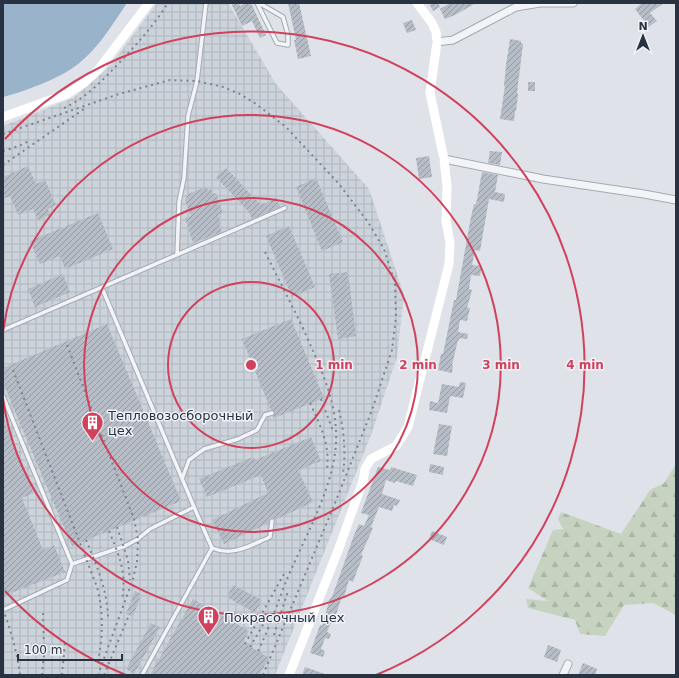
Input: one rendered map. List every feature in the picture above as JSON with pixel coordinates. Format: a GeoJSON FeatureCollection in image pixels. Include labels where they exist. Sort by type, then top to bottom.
{"type":"FeatureCollection","features":[{"type":"Feature","properties":{"kind":"street"},"geometry":{"type":"LineString","coordinates":[[3,117],[67,94],[84,83],[98,70],[149,3]]}},
{"type":"Feature","properties":{"kind":"street"},"geometry":{"type":"LineString","coordinates":[[288,675],[339,548],[363,481],[365,469],[371,459],[396,446],[408,427],[450,264],[450,243],[446,221],[447,187],[444,159],[430,93],[436,32],[432,23],[417,3]]}},
{"type":"Feature","properties":{"kind":"street"},"geometry":{"type":"LineString","coordinates":[[436,42],[453,40],[516,7],[540,3],[573,3]]}},
{"type":"Feature","properties":{"kind":"street"},"geometry":{"type":"LineString","coordinates":[[444,159],[543,179],[676,200]]}},
{"type":"Feature","properties":{"kind":"street"},"geometry":{"type":"LineString","coordinates":[[563,675],[568,664]]}},
{"type":"Feature","properties":{"kind":"lane"},"geometry":{"type":"LineString","coordinates":[[177,255],[179,202],[184,178],[188,116],[197,81],[206,3]]}},
{"type":"Feature","properties":{"kind":"lane"},"geometry":{"type":"LineString","coordinates":[[258,3],[284,17],[288,35],[288,45],[277,43],[258,3]]}},
{"type":"Feature","properties":{"kind":"lane"},"geometry":{"type":"LineString","coordinates":[[3,330],[285,208]]}},
{"type":"Feature","properties":{"kind":"lane"},"geometry":{"type":"LineString","coordinates":[[102,288],[212,548],[220,552],[236,551],[270,537],[272,521]]}},
{"type":"Feature","properties":{"kind":"lane"},"geometry":{"type":"LineString","coordinates":[[3,396],[72,564],[67,580],[3,610]]}},
{"type":"Feature","properties":{"kind":"lane"},"geometry":{"type":"LineString","coordinates":[[182,479],[189,460],[204,449],[238,439],[257,430],[265,415],[272,413]]}},
{"type":"Feature","properties":{"kind":"lane"},"geometry":{"type":"LineString","coordinates":[[72,564],[125,546],[138,539],[150,529],[194,507]]}},
{"type":"Feature","properties":{"kind":"lane"},"geometry":{"type":"LineString","coordinates":[[142,675],[212,548]]}},
{"type":"Feature","properties":{"kind":"shaded area"},"geometry":{"type":"Polygon","coordinates":[[[157,3],[228,3],[276,84],[369,189],[404,295],[397,357],[371,435],[275,675],[3,675],[3,126],[73,98],[110,66],[157,3]]]}},
{"type":"Feature","properties":{"kind":"green space"},"geometry":{"type":"Polygon","coordinates":[[[676,464],[676,615],[653,603],[624,605],[605,636],[580,634],[575,620],[528,608],[526,599],[548,601],[528,588],[553,530],[563,529],[558,519],[561,512],[621,534],[650,490],[664,483],[676,464]]]}},
{"type":"Feature","properties":{"kind":"water"},"geometry":{"type":"Polygon","coordinates":[[[3,3],[127,3],[97,46],[82,61],[67,72],[40,85],[3,97],[3,3]]]}},
{"type":"Feature","properties":{"kind":"building"},"geometry":{"type":"Polygon","coordinates":[[[231,3],[239,3],[240,6],[245,3],[251,3],[266,35],[260,38],[252,21],[242,26],[231,3]]]}},
{"type":"Feature","properties":{"kind":"building"},"geometry":{"type":"Polygon","coordinates":[[[288,3],[299,3],[311,56],[298,59],[294,40],[296,40],[288,3]]]}},
{"type":"Feature","properties":{"kind":"building"},"geometry":{"type":"Polygon","coordinates":[[[429,3],[438,3],[440,7],[433,11],[429,3]]]}},
{"type":"Feature","properties":{"kind":"building"},"geometry":{"type":"Polygon","coordinates":[[[450,3],[476,3],[445,19],[440,9],[450,3]]]}},
{"type":"Feature","properties":{"kind":"building"},"geometry":{"type":"Polygon","coordinates":[[[642,3],[664,3],[650,13],[657,21],[647,28],[644,23],[645,22],[635,9],[642,3]]]}},
{"type":"Feature","properties":{"kind":"building"},"geometry":{"type":"Polygon","coordinates":[[[412,20],[416,30],[407,33],[403,23],[412,20]]]}},
{"type":"Feature","properties":{"kind":"building"},"geometry":{"type":"Polygon","coordinates":[[[510,39],[521,41],[523,44],[514,121],[500,119],[510,39]]]}},
{"type":"Feature","properties":{"kind":"building"},"geometry":{"type":"Polygon","coordinates":[[[528,82],[535,82],[535,91],[528,91],[528,82]]]}},
{"type":"Feature","properties":{"kind":"building"},"geometry":{"type":"Polygon","coordinates":[[[490,151],[502,152],[500,165],[488,163],[490,151]]]}},
{"type":"Feature","properties":{"kind":"building"},"geometry":{"type":"Polygon","coordinates":[[[429,156],[432,177],[419,179],[416,158],[429,156]]]}},
{"type":"Feature","properties":{"kind":"building"},"geometry":{"type":"Polygon","coordinates":[[[28,166],[36,184],[45,180],[56,205],[48,209],[50,215],[38,220],[33,209],[18,215],[10,196],[3,199],[3,177],[28,166]]]}},
{"type":"Feature","properties":{"kind":"building"},"geometry":{"type":"Polygon","coordinates":[[[226,168],[261,205],[276,198],[280,207],[252,219],[249,212],[216,177],[226,168]]]}},
{"type":"Feature","properties":{"kind":"building"},"geometry":{"type":"Polygon","coordinates":[[[482,172],[498,175],[495,192],[505,194],[504,202],[489,199],[480,251],[475,250],[472,265],[482,266],[480,276],[471,275],[469,289],[472,290],[467,308],[470,308],[467,321],[460,320],[458,332],[468,334],[467,339],[460,338],[458,340],[452,365],[452,373],[438,370],[441,354],[443,354],[454,300],[456,300],[471,217],[474,204],[476,204],[482,172]]]}},
{"type":"Feature","properties":{"kind":"building"},"geometry":{"type":"Polygon","coordinates":[[[316,178],[343,242],[322,251],[296,187],[316,178]]]}},
{"type":"Feature","properties":{"kind":"building"},"geometry":{"type":"Polygon","coordinates":[[[206,187],[208,190],[211,189],[213,194],[216,193],[223,213],[218,215],[222,232],[193,243],[185,218],[191,216],[185,201],[188,194],[206,187]]]}},
{"type":"Feature","properties":{"kind":"building"},"geometry":{"type":"Polygon","coordinates":[[[98,213],[113,249],[65,269],[60,256],[40,264],[30,241],[98,213]]]}},
{"type":"Feature","properties":{"kind":"building"},"geometry":{"type":"Polygon","coordinates":[[[289,226],[315,287],[292,297],[266,236],[289,226]]]}},
{"type":"Feature","properties":{"kind":"building"},"geometry":{"type":"Polygon","coordinates":[[[348,272],[356,336],[338,339],[329,274],[348,272]]]}},
{"type":"Feature","properties":{"kind":"building"},"geometry":{"type":"Polygon","coordinates":[[[63,274],[70,292],[35,307],[28,289],[63,274]]]}},
{"type":"Feature","properties":{"kind":"building"},"geometry":{"type":"Polygon","coordinates":[[[291,319],[324,398],[274,418],[273,416],[275,412],[271,410],[242,339],[291,319]]]}},
{"type":"Feature","properties":{"kind":"building","name":"Тепловозосборочный цех"},"geometry":{"type":"Polygon","coordinates":[[[107,324],[181,501],[72,546],[3,383],[3,368],[107,324]]]}},
{"type":"Feature","properties":{"kind":"building"},"geometry":{"type":"Polygon","coordinates":[[[460,382],[466,383],[463,398],[450,396],[447,413],[429,410],[430,401],[438,403],[442,384],[459,387],[460,382]]]}},
{"type":"Feature","properties":{"kind":"building"},"geometry":{"type":"Polygon","coordinates":[[[3,417],[34,493],[22,498],[43,550],[54,545],[65,572],[3,596],[3,417]]]}},
{"type":"Feature","properties":{"kind":"building"},"geometry":{"type":"Polygon","coordinates":[[[439,424],[452,426],[447,456],[433,454],[439,424]]]}},
{"type":"Feature","properties":{"kind":"building"},"geometry":{"type":"Polygon","coordinates":[[[311,437],[321,461],[298,470],[313,502],[275,520],[270,518],[269,523],[224,544],[212,520],[268,493],[261,475],[207,497],[199,479],[253,457],[255,460],[311,437]]]}},
{"type":"Feature","properties":{"kind":"building"},"geometry":{"type":"Polygon","coordinates":[[[430,464],[444,467],[443,475],[429,472],[430,464]]]}},
{"type":"Feature","properties":{"kind":"building"},"geometry":{"type":"Polygon","coordinates":[[[378,467],[390,470],[391,467],[417,475],[413,486],[386,480],[382,494],[400,500],[397,506],[394,505],[392,511],[379,507],[371,527],[373,528],[361,555],[363,556],[353,582],[349,580],[334,621],[332,620],[327,632],[331,634],[329,639],[325,638],[321,649],[325,651],[323,657],[310,653],[320,625],[322,626],[330,598],[331,599],[354,535],[359,524],[364,526],[369,515],[361,513],[378,467]]]}},
{"type":"Feature","properties":{"kind":"building"},"geometry":{"type":"Polygon","coordinates":[[[432,531],[447,537],[444,545],[429,539],[432,531]]]}},
{"type":"Feature","properties":{"kind":"building"},"geometry":{"type":"Polygon","coordinates":[[[233,585],[262,600],[255,613],[227,597],[233,585]]]}},
{"type":"Feature","properties":{"kind":"building"},"geometry":{"type":"Polygon","coordinates":[[[135,591],[141,594],[133,617],[126,614],[135,591]]]}},
{"type":"Feature","properties":{"kind":"building","name":"Покрасочный цех"},"geometry":{"type":"Polygon","coordinates":[[[193,599],[249,631],[243,642],[269,658],[259,675],[150,675],[193,599]]]}},
{"type":"Feature","properties":{"kind":"building"},"geometry":{"type":"Polygon","coordinates":[[[151,623],[160,627],[134,674],[126,669],[151,623]]]}},
{"type":"Feature","properties":{"kind":"building"},"geometry":{"type":"Polygon","coordinates":[[[548,645],[561,650],[557,662],[544,657],[548,645]]]}},
{"type":"Feature","properties":{"kind":"building"},"geometry":{"type":"Polygon","coordinates":[[[583,663],[597,669],[595,675],[578,675],[583,663]]]}},
{"type":"Feature","properties":{"kind":"building"},"geometry":{"type":"Polygon","coordinates":[[[305,667],[325,674],[325,675],[302,675],[305,667]]]}},
{"type":"Feature","properties":{"kind":"railway"},"geometry":{"type":"LineString","coordinates":[[64,108],[87,94],[127,55],[146,34],[168,3]]}},
{"type":"Feature","properties":{"kind":"railway"},"geometry":{"type":"LineString","coordinates":[[3,134],[119,94],[170,80],[197,81],[223,87],[240,94],[256,104],[286,127],[339,184],[368,222],[384,249],[395,283],[396,317],[392,350],[372,410],[333,508],[263,675]]}},
{"type":"Feature","properties":{"kind":"railway"},"geometry":{"type":"LineString","coordinates":[[3,165],[84,109]]}},
{"type":"Feature","properties":{"kind":"railway"},"geometry":{"type":"LineString","coordinates":[[3,151],[29,141]]}},
{"type":"Feature","properties":{"kind":"railway"},"geometry":{"type":"LineString","coordinates":[[265,252],[303,328]]}},
{"type":"Feature","properties":{"kind":"railway"},"geometry":{"type":"LineString","coordinates":[[258,651],[285,584],[319,508],[332,469],[335,449],[336,430],[332,403],[318,363],[301,324]]}},
{"type":"Feature","properties":{"kind":"railway"},"geometry":{"type":"LineString","coordinates":[[67,345],[134,519],[138,539],[137,562],[133,579],[98,675]]}},
{"type":"Feature","properties":{"kind":"railway"},"geometry":{"type":"LineString","coordinates":[[13,370],[97,587],[102,616],[101,645],[97,665]]}},
{"type":"Feature","properties":{"kind":"railway"},"geometry":{"type":"LineString","coordinates":[[321,399],[333,431]]}},
{"type":"Feature","properties":{"kind":"railway"},"geometry":{"type":"LineString","coordinates":[[310,403],[324,436],[328,461],[327,470]]}},
{"type":"Feature","properties":{"kind":"railway"},"geometry":{"type":"LineString","coordinates":[[339,410],[344,442],[343,473]]}},
{"type":"Feature","properties":{"kind":"railway"},"geometry":{"type":"LineString","coordinates":[[117,527],[128,560],[130,580]]}},
{"type":"Feature","properties":{"kind":"railway"},"geometry":{"type":"LineString","coordinates":[[109,531],[119,556],[123,573],[122,600]]}},
{"type":"Feature","properties":{"kind":"railway"},"geometry":{"type":"LineString","coordinates":[[86,540],[98,569],[104,589],[108,610],[108,620]]}},
{"type":"Feature","properties":{"kind":"railway"},"geometry":{"type":"LineString","coordinates":[[245,644],[284,574]]}},
{"type":"Feature","properties":{"kind":"railway"},"geometry":{"type":"LineString","coordinates":[[274,635],[288,591]]}},
{"type":"Feature","properties":{"kind":"railway"},"geometry":{"type":"LineString","coordinates":[[3,609],[9,625],[20,675]]}},
{"type":"Feature","properties":{"kind":"railway"},"geometry":{"type":"LineString","coordinates":[[250,647],[271,611]]}},
{"type":"Feature","properties":{"kind":"railway"},"geometry":{"type":"LineString","coordinates":[[42,675],[44,655],[43,613]]}},
{"type":"Feature","properties":{"kind":"railway"},"geometry":{"type":"LineString","coordinates":[[104,675],[129,615]]}},
{"type":"Feature","properties":{"kind":"railway"},"geometry":{"type":"LineString","coordinates":[[62,675],[65,643]]}},
{"type":"Feature","properties":{"kind":"place","name":"Тепловозосборочный цех"},"geometry":{"type":"Point","coordinates":[92,442]}},
{"type":"Feature","properties":{"kind":"place","name":"Покрасочный цех"},"geometry":{"type":"Point","coordinates":[209,636]}}]}
